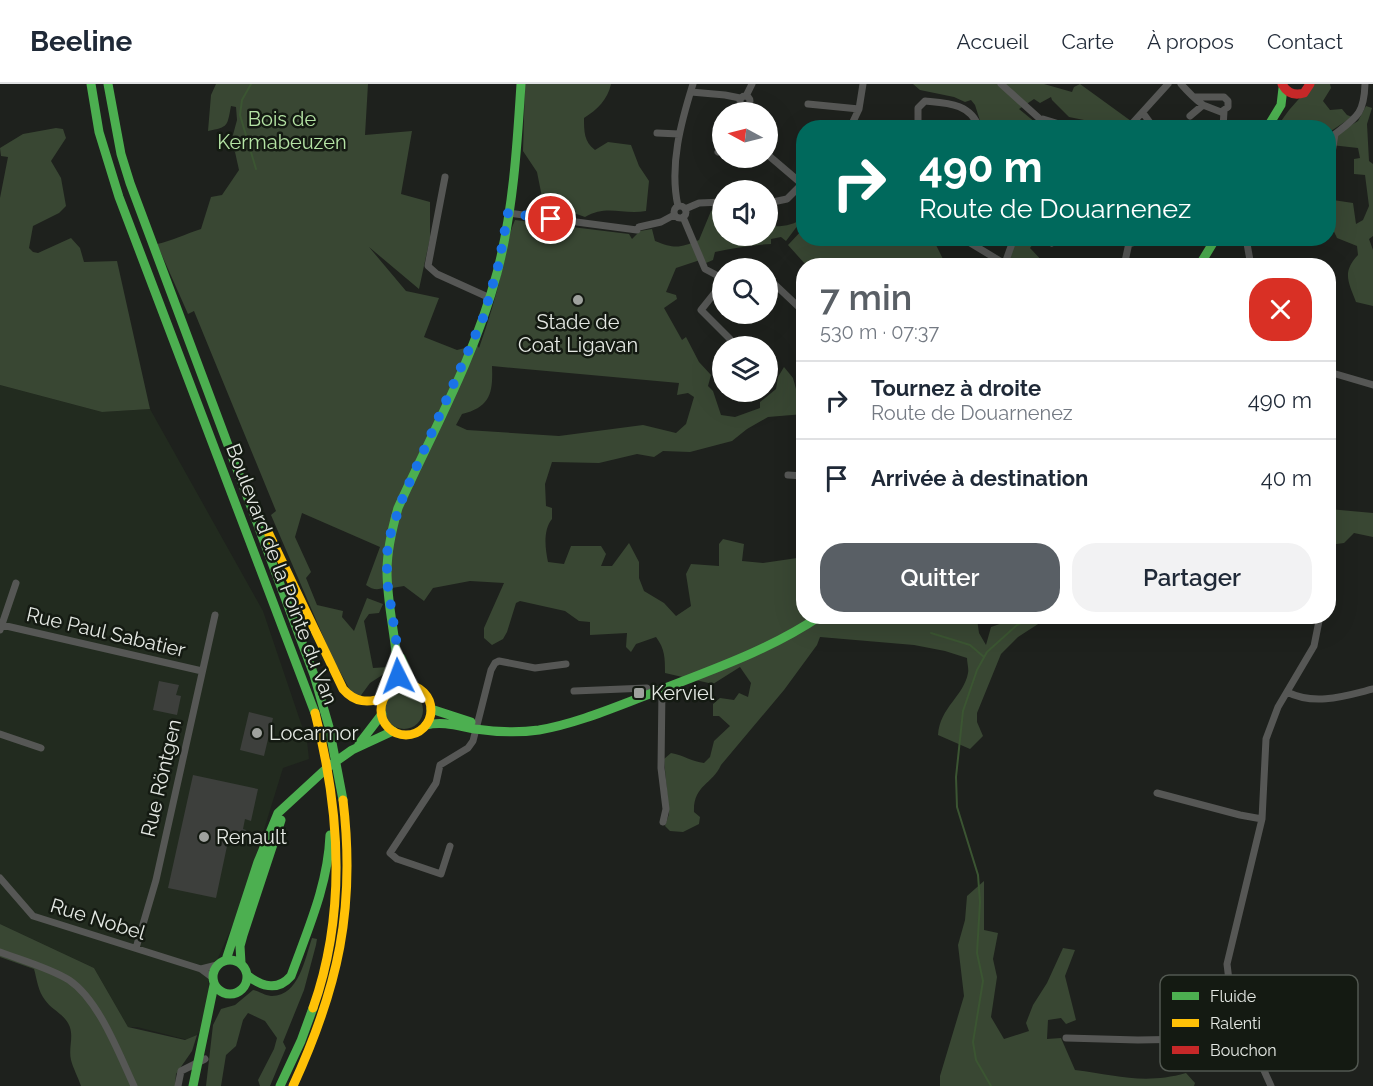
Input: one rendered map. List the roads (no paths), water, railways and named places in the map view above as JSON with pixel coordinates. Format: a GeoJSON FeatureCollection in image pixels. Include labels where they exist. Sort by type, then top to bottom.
{"type":"FeatureCollection","features":[{"type":"Feature","properties":{"kind":"main road","name":"Boulevard de la Pointe du Van"},"geometry":{"type":"LineString","coordinates":[[91,84],[99,132],[119,197],[296,660],[320,730],[333,791],[337,824],[338,879],[335,918],[318,998],[301,1044],[280,1086]]}},
{"type":"Feature","properties":{"kind":"main road","name":"Boulevard de la Pointe du Van"},"geometry":{"type":"LineString","coordinates":[[108,84],[116,133],[130,183],[326,710],[337,754],[347,816],[348,894],[340,949],[321,1020],[292,1086]]}},
{"type":"Feature","properties":{"kind":"main road"},"geometry":{"type":"LineString","coordinates":[[398,687],[397,646],[387,581],[387,553],[391,532],[398,508],[468,353],[490,298],[508,213],[517,155],[521,84]]}},
{"type":"Feature","properties":{"kind":"main road"},"geometry":{"type":"LineString","coordinates":[[1280,120],[1294,95],[1304,93],[1311,84]]}},
{"type":"Feature","properties":{"kind":"main road"},"geometry":{"type":"LineString","coordinates":[[1281,85],[1294,95]]}},
{"type":"Feature","properties":{"kind":"main road"},"geometry":{"type":"LineString","coordinates":[[1272,120],[1281,105],[1281,85]]}},
{"type":"Feature","properties":{"kind":"main road"},"geometry":{"type":"LineString","coordinates":[[243,484],[266,527],[343,689],[352,699],[362,703],[384,698],[398,687],[412,686],[425,694],[431,709],[426,725]]}},
{"type":"Feature","properties":{"kind":"main road"},"geometry":{"type":"LineString","coordinates":[[382,714],[384,720],[399,734],[414,733],[426,725],[440,722],[477,726],[558,726],[589,718],[739,658],[805,624]]}},
{"type":"Feature","properties":{"kind":"main road"},"geometry":{"type":"LineString","coordinates":[[397,646],[412,686]]}},
{"type":"Feature","properties":{"kind":"main road"},"geometry":{"type":"LineString","coordinates":[[193,1086],[213,981],[222,963],[272,823],[281,809],[368,736],[382,714],[384,698]]}},
{"type":"Feature","properties":{"kind":"main road"},"geometry":{"type":"LineString","coordinates":[[431,709],[477,726]]}},
{"type":"Feature","properties":{"kind":"main road"},"geometry":{"type":"LineString","coordinates":[[294,798],[278,830],[243,935],[241,963],[248,976],[267,987],[280,985],[288,980],[324,885],[330,853],[330,815],[320,730]]}},
{"type":"Feature","properties":{"kind":"main road"},"geometry":{"type":"LineString","coordinates":[[352,750],[393,730]]}},
{"type":"Feature","properties":{"kind":"main road"},"geometry":{"type":"LineString","coordinates":[[222,963],[241,963]]}},
{"type":"Feature","properties":{"kind":"main road"},"geometry":{"type":"LineString","coordinates":[[199,1086],[219,1002],[228,995],[242,990],[248,976]]}},
{"type":"Feature","properties":{"kind":"main road"},"geometry":{"type":"LineString","coordinates":[[213,981],[217,989],[228,995]]}},
{"type":"Feature","properties":{"kind":"street"},"geometry":{"type":"LineString","coordinates":[[693,84],[679,134],[676,189],[697,250],[705,268],[712,272]]}},
{"type":"Feature","properties":{"kind":"street"},"geometry":{"type":"LineString","coordinates":[[743,102],[752,84]]}},
{"type":"Feature","properties":{"kind":"street"},"geometry":{"type":"LineString","coordinates":[[854,120],[859,109],[863,84]]}},
{"type":"Feature","properties":{"kind":"street"},"geometry":{"type":"LineString","coordinates":[[1002,84],[1042,118],[1048,120]]}},
{"type":"Feature","properties":{"kind":"street"},"geometry":{"type":"LineString","coordinates":[[1136,120],[1168,84]]}},
{"type":"Feature","properties":{"kind":"street"},"geometry":{"type":"LineString","coordinates":[[1180,84],[1203,105],[1224,111]]}},
{"type":"Feature","properties":{"kind":"street"},"geometry":{"type":"LineString","coordinates":[[1336,133],[1354,120],[1362,109],[1365,84]]}},
{"type":"Feature","properties":{"kind":"street"},"geometry":{"type":"LineString","coordinates":[[691,92],[725,95],[741,102]]}},
{"type":"Feature","properties":{"kind":"street"},"geometry":{"type":"LineString","coordinates":[[1194,98],[1225,98],[1228,107],[1224,111],[1223,120]]}},
{"type":"Feature","properties":{"kind":"street"},"geometry":{"type":"LineString","coordinates":[[918,120],[918,108],[925,101],[949,103],[961,107],[974,116],[976,120]]}},
{"type":"Feature","properties":{"kind":"street"},"geometry":{"type":"LineString","coordinates":[[808,104],[859,109]]}},
{"type":"Feature","properties":{"kind":"street"},"geometry":{"type":"LineString","coordinates":[[1190,116],[1203,105]]}},
{"type":"Feature","properties":{"kind":"street"},"geometry":{"type":"LineString","coordinates":[[1143,113],[1148,120]]}},
{"type":"Feature","properties":{"kind":"street"},"geometry":{"type":"LineString","coordinates":[[657,133],[679,134]]}},
{"type":"Feature","properties":{"kind":"street"},"geometry":{"type":"LineString","coordinates":[[778,164],[796,178]]}},
{"type":"Feature","properties":{"kind":"street"},"geometry":{"type":"LineString","coordinates":[[445,177],[428,266],[437,274],[490,298]]}},
{"type":"Feature","properties":{"kind":"street"},"geometry":{"type":"LineString","coordinates":[[778,201],[787,199],[796,190]]}},
{"type":"Feature","properties":{"kind":"street"},"geometry":{"type":"LineString","coordinates":[[508,213],[638,229],[661,222],[674,214],[674,209],[712,202]]}},
{"type":"Feature","properties":{"kind":"street"},"geometry":{"type":"LineString","coordinates":[[674,214],[678,218],[684,217]]}},
{"type":"Feature","properties":{"kind":"street"},"geometry":{"type":"LineString","coordinates":[[975,246],[994,258]]}},
{"type":"Feature","properties":{"kind":"street"},"geometry":{"type":"LineString","coordinates":[[778,287],[796,304]]}},
{"type":"Feature","properties":{"kind":"street"},"geometry":{"type":"LineString","coordinates":[[712,296],[701,310],[712,321]]}},
{"type":"Feature","properties":{"kind":"street"},"geometry":{"type":"LineString","coordinates":[[715,324],[727,336]]}},
{"type":"Feature","properties":{"kind":"street"},"geometry":{"type":"LineString","coordinates":[[1336,374],[1373,385]]}},
{"type":"Feature","properties":{"kind":"street"},"geometry":{"type":"LineString","coordinates":[[788,475],[796,476]]}},
{"type":"Feature","properties":{"kind":"street"},"geometry":{"type":"LineString","coordinates":[[1,627],[16,583]]}},
{"type":"Feature","properties":{"kind":"street","name":"Rue Röntgen"},"geometry":{"type":"LineString","coordinates":[[136,948],[156,880],[215,615]]}},
{"type":"Feature","properties":{"kind":"street"},"geometry":{"type":"LineString","coordinates":[[1228,975],[1227,964],[1262,819],[1266,740],[1274,717],[1314,646],[1318,624]]}},
{"type":"Feature","properties":{"kind":"street","name":"Rue Paul Sabatier"},"geometry":{"type":"LineString","coordinates":[[1,627],[202,671]]}},
{"type":"Feature","properties":{"kind":"street"},"geometry":{"type":"LineString","coordinates":[[450,846],[441,874],[397,860],[390,853],[434,786],[440,765],[468,748],[473,741],[495,663],[499,661],[535,668],[566,664]]}},
{"type":"Feature","properties":{"kind":"street"},"geometry":{"type":"LineString","coordinates":[[574,691],[648,688],[650,694]]}},
{"type":"Feature","properties":{"kind":"street"},"geometry":{"type":"LineString","coordinates":[[662,689],[661,768],[666,809],[663,822]]}},
{"type":"Feature","properties":{"kind":"street"},"geometry":{"type":"LineString","coordinates":[[1287,692],[1307,699],[1320,699],[1373,689]]}},
{"type":"Feature","properties":{"kind":"street"},"geometry":{"type":"LineString","coordinates":[[0,734],[41,748]]}},
{"type":"Feature","properties":{"kind":"street"},"geometry":{"type":"LineString","coordinates":[[1157,793],[1262,819]]}},
{"type":"Feature","properties":{"kind":"street","name":"Rue Nobel"},"geometry":{"type":"LineString","coordinates":[[0,878],[33,916],[201,969],[213,981]]}},
{"type":"Feature","properties":{"kind":"street"},"geometry":{"type":"LineString","coordinates":[[0,952],[64,978],[76,987],[100,1019],[134,1086]]}},
{"type":"Feature","properties":{"kind":"street"},"geometry":{"type":"LineString","coordinates":[[201,969],[222,963]]}},
{"type":"Feature","properties":{"kind":"street"},"geometry":{"type":"LineString","coordinates":[[1066,1038],[1160,1040]]}},
{"type":"Feature","properties":{"kind":"street"},"geometry":{"type":"LineString","coordinates":[[178,1086],[181,1071],[205,1059]]}},
{"type":"Feature","properties":{"kind":"street"},"geometry":{"type":"LineString","coordinates":[[1264,1071],[1270,1086]]}},
{"type":"Feature","properties":{"kind":"waterway"},"geometry":{"type":"LineString","coordinates":[[251,84],[242,100],[240,115],[256,169]]}},
{"type":"Feature","properties":{"kind":"waterway"},"geometry":{"type":"LineString","coordinates":[[991,1086],[976,1060],[973,1042],[983,981],[977,953],[980,902],[978,875],[957,807],[956,777],[963,711],[977,670],[987,652],[1019,624]]}},
{"type":"Feature","properties":{"kind":"waterway"},"geometry":{"type":"LineString","coordinates":[[931,633],[970,645],[984,657]]}},
{"type":"Feature","properties":{"kind":"place","name":"Stade de Coat Ligavan"},"geometry":{"type":"Point","coordinates":[578,300]}},
{"type":"Feature","properties":{"kind":"place","name":"Kerviel"},"geometry":{"type":"Point","coordinates":[639,693]}},
{"type":"Feature","properties":{"kind":"place","name":"Locarmor"},"geometry":{"type":"Point","coordinates":[257,733]}},
{"type":"Feature","properties":{"kind":"place","name":"Renault"},"geometry":{"type":"Point","coordinates":[204,837]}},
{"type":"Feature","properties":{"kind":"park label","name":"Bois de Kermabeuzen"},"geometry":{"type":"Point","coordinates":[282,130]}}]}
